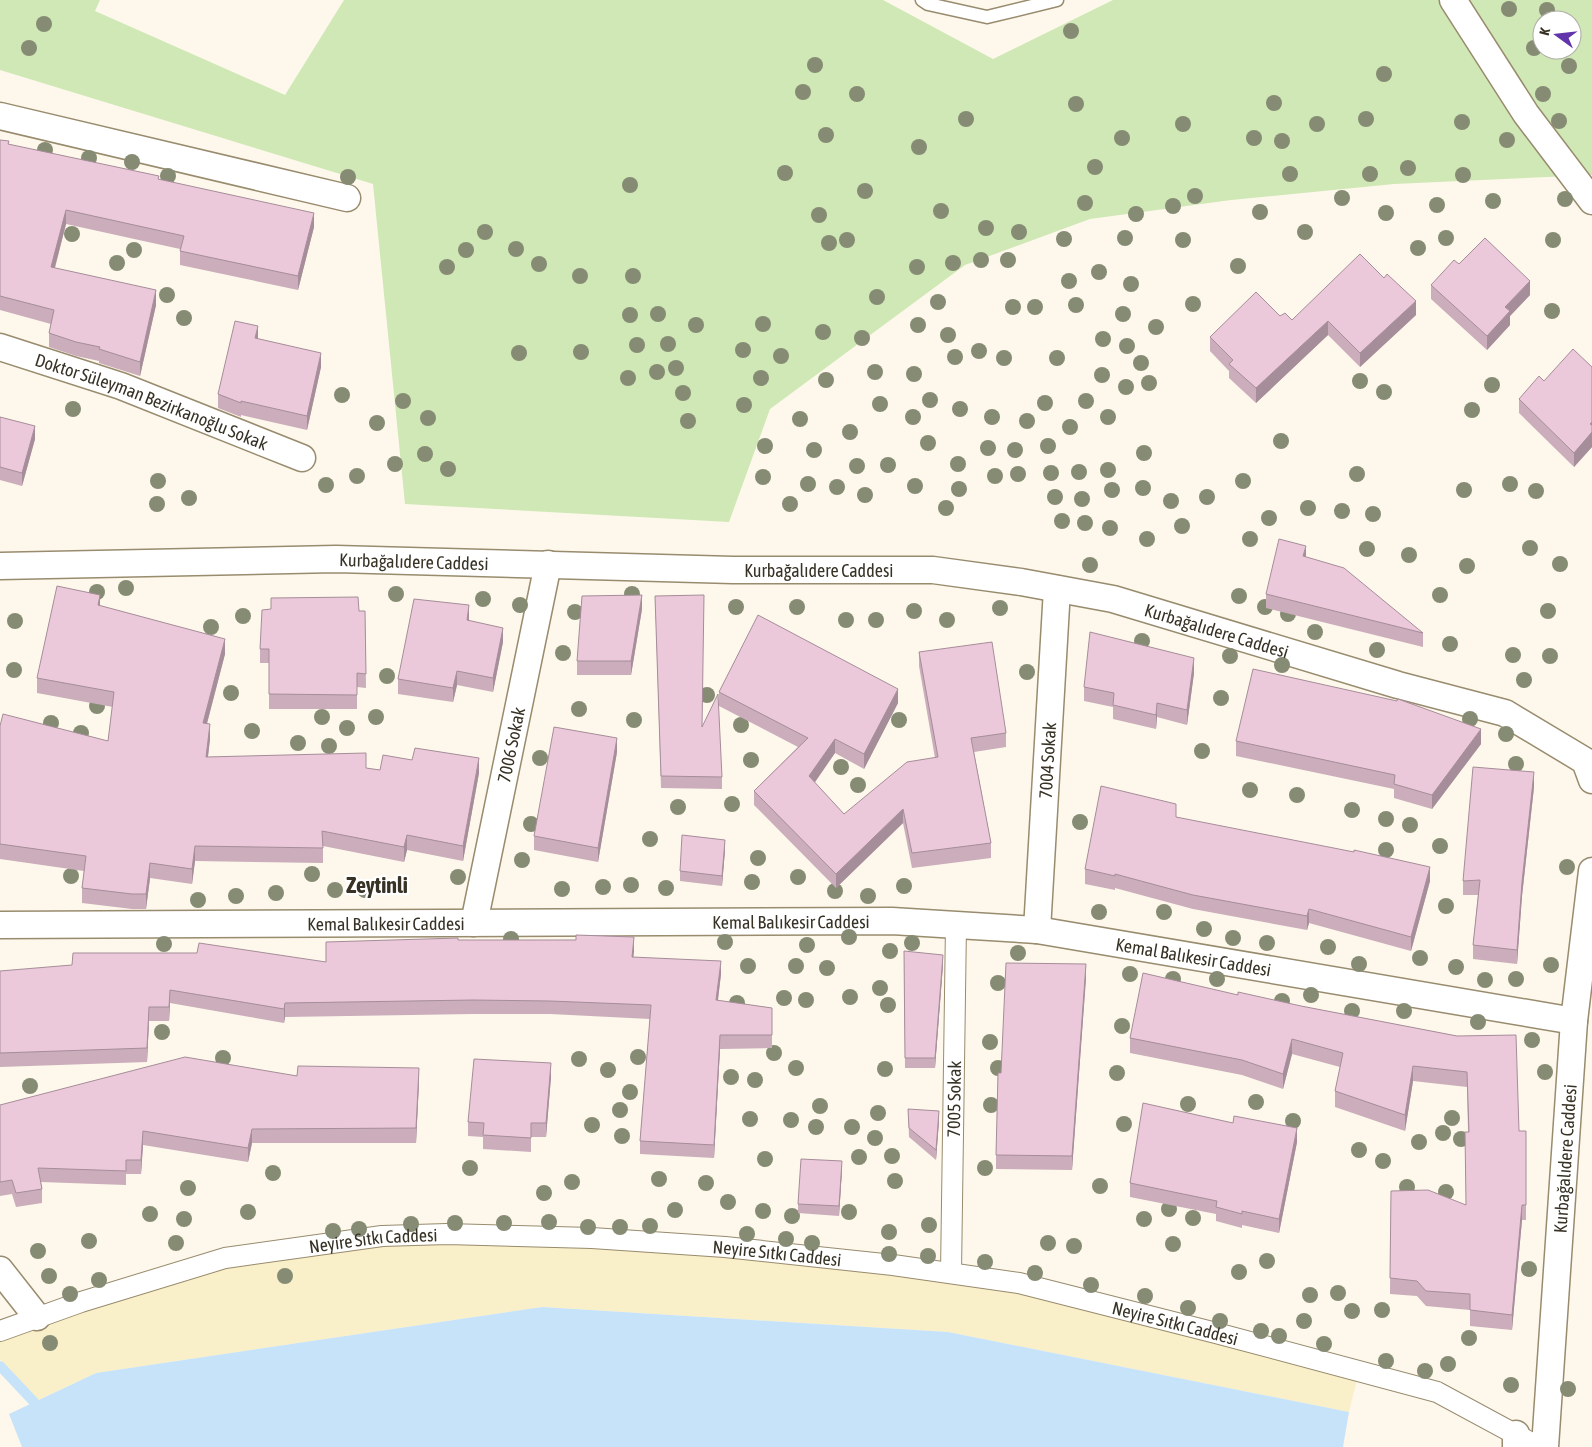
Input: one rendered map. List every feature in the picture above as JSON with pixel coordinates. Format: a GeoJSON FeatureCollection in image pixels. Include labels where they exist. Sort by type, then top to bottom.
{"type":"FeatureCollection","features":[{"type":"Feature","properties":{"kind":"street"},"geometry":{"type":"LineString","coordinates":[[1453,0],[1526,114],[1592,201]]}},
{"type":"Feature","properties":{"kind":"street"},"geometry":{"type":"LineString","coordinates":[[0,116],[347,198]]}},
{"type":"Feature","properties":{"kind":"street","name":"Doktor Süleyman Bezirkanoğlu Sokak"},"geometry":{"type":"LineString","coordinates":[[0,347],[121,386],[302,458]]}},
{"type":"Feature","properties":{"kind":"street","name":"Kurbağalıdere Caddesi"},"geometry":{"type":"LineString","coordinates":[[0,566],[336,559],[733,570],[933,570],[1021,582],[1113,599],[1398,685],[1505,713],[1585,762],[1592,780]]}},
{"type":"Feature","properties":{"kind":"street","name":"7006 Sokak"},"geometry":{"type":"LineString","coordinates":[[474,923],[548,564]]}},
{"type":"Feature","properties":{"kind":"street","name":"7004 Sokak"},"geometry":{"type":"LineString","coordinates":[[1037,930],[1057,589]]}},
{"type":"Feature","properties":{"kind":"street","name":"Kurbağalıdere Caddesi"},"geometry":{"type":"LineString","coordinates":[[1545,1447],[1574,1021],[1592,871]]}},
{"type":"Feature","properties":{"kind":"street","name":"Kemal Balıkesir Caddesi"},"geometry":{"type":"LineString","coordinates":[[0,925],[892,922],[956,925],[1037,930],[1574,1021]]}},
{"type":"Feature","properties":{"kind":"street","name":"7005 Sokak"},"geometry":{"type":"LineString","coordinates":[[951,1273],[956,925]]}},
{"type":"Feature","properties":{"kind":"street","name":"Neyire Sıtkı Caddesi"},"geometry":{"type":"LineString","coordinates":[[17,1324],[225,1258],[382,1236],[447,1234],[592,1238],[725,1247],[893,1265],[1029,1285],[1216,1332],[1437,1392],[1516,1441],[1539,1447]]}},
{"type":"Feature","properties":{"kind":"street"},"geometry":{"type":"LineString","coordinates":[[0,1270],[17,1324]]}},
{"type":"Feature","properties":{"kind":"lane"},"geometry":{"type":"LineString","coordinates":[[922,0],[928,4],[988,18],[1057,0]]}},
{"type":"Feature","properties":{"kind":"green space"},"geometry":{"type":"Polygon","coordinates":[[[0,0],[100,0],[95,11],[285,95],[344,0],[883,0],[993,59],[1113,0],[1592,0],[1592,175],[1394,184],[1231,200],[1090,219],[965,265],[770,409],[729,522],[405,504],[373,184],[0,70],[0,0]]]}},
{"type":"Feature","properties":{"kind":"sand"},"geometry":{"type":"Polygon","coordinates":[[[382,1236],[592,1238],[1019,1283],[1359,1371],[1349,1412],[948,1332],[542,1307],[96,1373],[34,1402],[0,1359],[0,1335],[225,1258],[382,1236]]]}},
{"type":"Feature","properties":{"kind":"water"},"geometry":{"type":"Polygon","coordinates":[[[542,1307],[948,1332],[1349,1412],[1343,1447],[22,1447],[9,1414],[96,1373],[542,1307]]]}},
{"type":"Feature","properties":{"kind":"building"},"geometry":{"type":"Polygon","coordinates":[[[0,140],[9,141],[8,144],[159,176],[158,179],[314,213],[298,276],[180,251],[184,236],[66,210],[51,267],[156,290],[140,362],[99,349],[100,347],[76,342],[49,333],[54,310],[0,296],[0,140]]]}},
{"type":"Feature","properties":{"kind":"building"},"geometry":{"type":"Polygon","coordinates":[[[1485,238],[1530,281],[1505,307],[1510,311],[1487,336],[1431,285],[1454,260],[1459,264],[1485,238]]]}},
{"type":"Feature","properties":{"kind":"building"},"geometry":{"type":"Polygon","coordinates":[[[1360,254],[1384,278],[1387,274],[1416,301],[1360,353],[1328,321],[1256,388],[1229,364],[1233,360],[1210,337],[1256,292],[1280,316],[1285,313],[1292,320],[1360,254]]]}},
{"type":"Feature","properties":{"kind":"building"},"geometry":{"type":"Polygon","coordinates":[[[235,321],[258,326],[255,338],[321,353],[307,416],[241,401],[241,403],[218,394],[235,321]]]}},
{"type":"Feature","properties":{"kind":"building"},"geometry":{"type":"Polygon","coordinates":[[[1573,349],[1592,367],[1592,422],[1590,424],[1592,425],[1592,432],[1574,453],[1519,399],[1539,376],[1544,381],[1573,349]]]}},
{"type":"Feature","properties":{"kind":"building"},"geometry":{"type":"Polygon","coordinates":[[[0,417],[35,426],[22,473],[0,467],[0,417]]]}},
{"type":"Feature","properties":{"kind":"building"},"geometry":{"type":"Polygon","coordinates":[[[1279,539],[1306,546],[1303,556],[1344,568],[1423,633],[1266,594],[1279,539]]]}},
{"type":"Feature","properties":{"kind":"building"},"geometry":{"type":"Polygon","coordinates":[[[57,586],[100,595],[98,605],[225,639],[203,723],[210,724],[206,757],[366,753],[366,768],[380,770],[383,755],[412,760],[415,748],[479,758],[463,846],[407,835],[404,847],[322,831],[323,848],[195,846],[192,869],[150,863],[146,894],[132,894],[82,888],[86,856],[0,844],[0,726],[3,714],[108,741],[114,692],[37,678],[57,586]]]}},
{"type":"Feature","properties":{"kind":"building"},"geometry":{"type":"Polygon","coordinates":[[[642,595],[631,661],[577,661],[582,596],[642,595]]]}},
{"type":"Feature","properties":{"kind":"building"},"geometry":{"type":"Polygon","coordinates":[[[704,595],[702,727],[718,694],[722,777],[661,776],[655,596],[704,595]]]}},
{"type":"Feature","properties":{"kind":"building"},"geometry":{"type":"Polygon","coordinates":[[[358,597],[359,611],[365,611],[366,674],[357,673],[357,695],[269,694],[269,649],[260,649],[262,610],[271,609],[271,598],[358,597]]]}},
{"type":"Feature","properties":{"kind":"building"},"geometry":{"type":"Polygon","coordinates":[[[414,599],[469,605],[467,620],[503,628],[493,678],[457,671],[453,688],[398,679],[414,599]]]}},
{"type":"Feature","properties":{"kind":"building"},"geometry":{"type":"Polygon","coordinates":[[[758,615],[898,689],[864,754],[835,739],[809,776],[844,814],[907,762],[938,757],[919,652],[992,642],[1006,733],[971,738],[991,843],[912,853],[903,809],[836,874],[754,791],[808,738],[719,692],[758,615]]]}},
{"type":"Feature","properties":{"kind":"building"},"geometry":{"type":"Polygon","coordinates":[[[1090,632],[1194,658],[1187,710],[1157,703],[1156,715],[1113,705],[1114,693],[1084,687],[1090,632]]]}},
{"type":"Feature","properties":{"kind":"building"},"geometry":{"type":"Polygon","coordinates":[[[1253,669],[1397,701],[1398,699],[1481,729],[1432,795],[1394,784],[1395,775],[1236,741],[1253,669]]]}},
{"type":"Feature","properties":{"kind":"building"},"geometry":{"type":"Polygon","coordinates":[[[554,727],[617,738],[598,848],[534,836],[554,727]]]}},
{"type":"Feature","properties":{"kind":"building"},"geometry":{"type":"Polygon","coordinates":[[[1473,767],[1534,772],[1517,950],[1473,945],[1480,880],[1463,881],[1473,767]]]}},
{"type":"Feature","properties":{"kind":"building"},"geometry":{"type":"Polygon","coordinates":[[[1101,786],[1176,804],[1176,817],[1354,852],[1354,850],[1430,867],[1411,937],[1309,909],[1307,916],[1193,895],[1115,874],[1115,876],[1085,869],[1101,786]]]}},
{"type":"Feature","properties":{"kind":"building"},"geometry":{"type":"Polygon","coordinates":[[[682,835],[725,840],[722,876],[680,871],[682,835]]]}},
{"type":"Feature","properties":{"kind":"building"},"geometry":{"type":"Polygon","coordinates":[[[576,935],[634,937],[632,957],[721,961],[716,1000],[772,1008],[772,1035],[720,1035],[714,1145],[640,1141],[651,1005],[473,1000],[285,1003],[284,1009],[170,990],[169,1007],[149,1007],[147,1048],[0,1053],[0,971],[72,965],[73,953],[197,953],[199,943],[326,962],[326,942],[458,938],[458,940],[576,940],[576,935]]]}},
{"type":"Feature","properties":{"kind":"building"},"geometry":{"type":"Polygon","coordinates":[[[904,951],[943,955],[935,1058],[905,1058],[904,951]]]}},
{"type":"Feature","properties":{"kind":"building"},"geometry":{"type":"Polygon","coordinates":[[[1006,963],[1086,964],[1072,1156],[996,1155],[998,1073],[1001,1073],[1006,963]]]}},
{"type":"Feature","properties":{"kind":"building"},"geometry":{"type":"Polygon","coordinates":[[[1143,973],[1238,995],[1238,992],[1457,1036],[1516,1035],[1519,1131],[1526,1131],[1526,1205],[1522,1205],[1512,1315],[1470,1310],[1470,1294],[1426,1291],[1417,1281],[1390,1278],[1391,1191],[1428,1190],[1466,1205],[1465,1132],[1469,1132],[1467,1072],[1413,1066],[1405,1115],[1335,1091],[1343,1053],[1292,1039],[1283,1074],[1242,1060],[1130,1038],[1143,973]]]}},
{"type":"Feature","properties":{"kind":"building"},"geometry":{"type":"Polygon","coordinates":[[[185,1057],[297,1076],[298,1066],[419,1068],[416,1128],[252,1129],[248,1148],[143,1131],[141,1160],[126,1160],[126,1171],[38,1168],[42,1189],[16,1193],[12,1180],[0,1182],[0,1105],[185,1057]]]}},
{"type":"Feature","properties":{"kind":"building"},"geometry":{"type":"Polygon","coordinates":[[[474,1059],[551,1063],[546,1123],[531,1123],[531,1138],[483,1135],[484,1123],[468,1122],[474,1059]]]}},
{"type":"Feature","properties":{"kind":"building"},"geometry":{"type":"Polygon","coordinates":[[[1143,1103],[1233,1123],[1234,1116],[1297,1128],[1279,1219],[1242,1211],[1242,1214],[1216,1207],[1217,1201],[1130,1183],[1143,1103]]]}},
{"type":"Feature","properties":{"kind":"building"},"geometry":{"type":"Polygon","coordinates":[[[908,1109],[939,1111],[936,1150],[909,1128],[908,1109]]]}},
{"type":"Feature","properties":{"kind":"building"},"geometry":{"type":"Polygon","coordinates":[[[801,1159],[842,1161],[839,1206],[798,1204],[801,1159]]]}},
{"type":"Feature","properties":{"kind":"waterway"},"geometry":{"type":"LineString","coordinates":[[0,1366],[34,1402]]}},
{"type":"Feature","properties":{"kind":"district","name":"Zeytinli"},"geometry":{"type":"Point","coordinates":[377,885]}}]}
